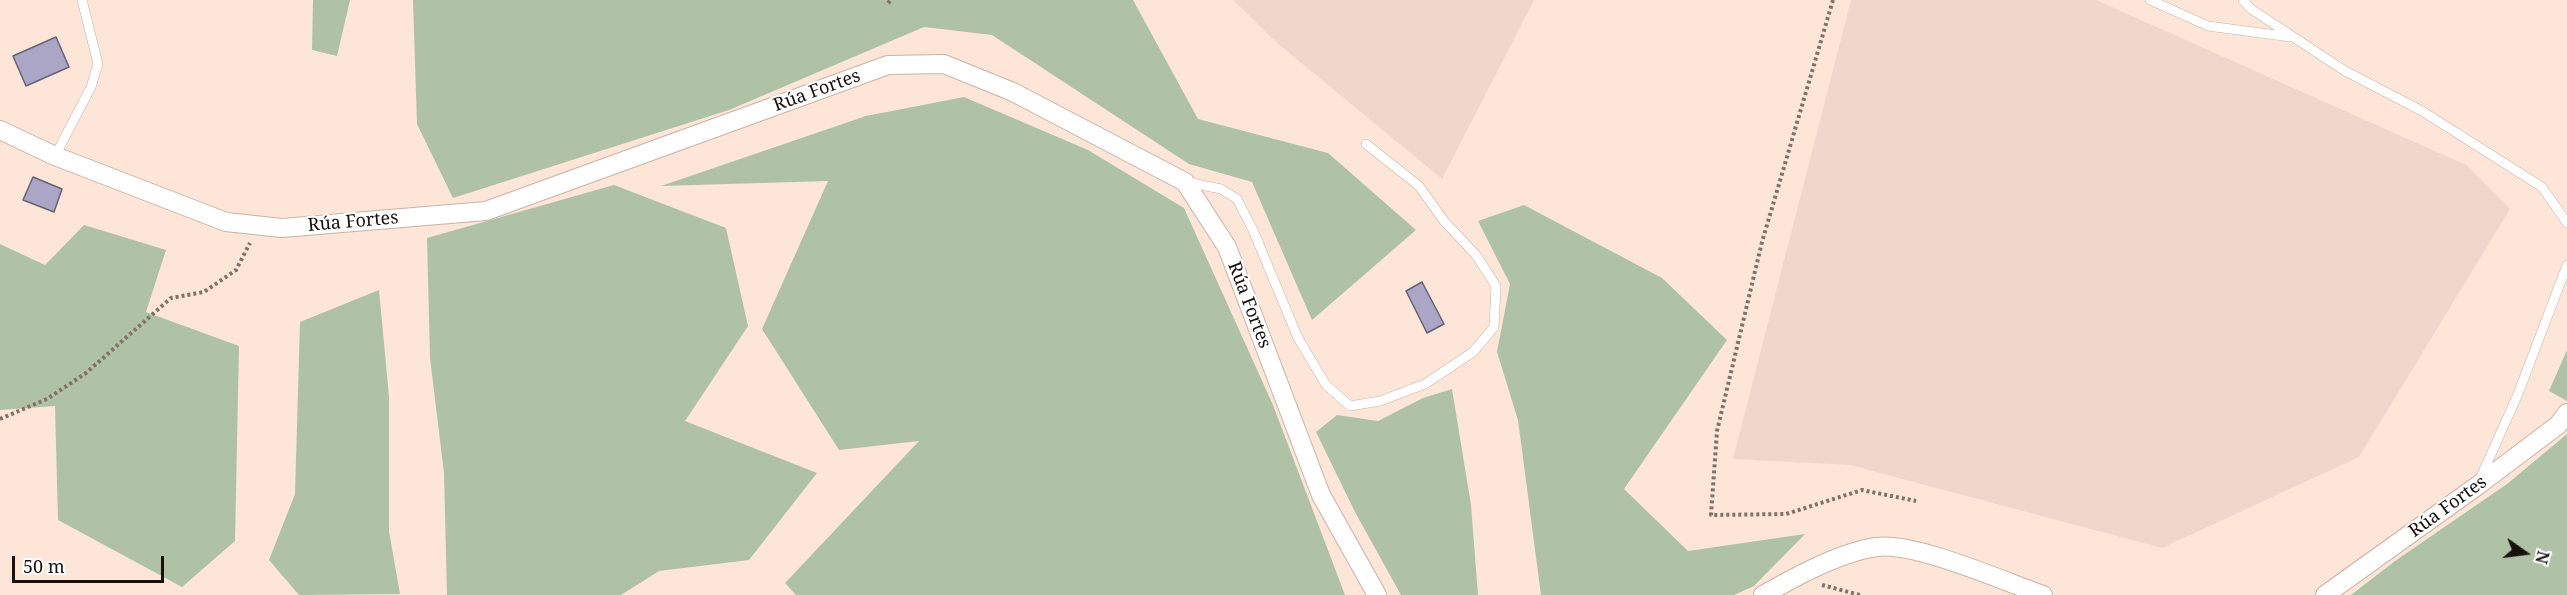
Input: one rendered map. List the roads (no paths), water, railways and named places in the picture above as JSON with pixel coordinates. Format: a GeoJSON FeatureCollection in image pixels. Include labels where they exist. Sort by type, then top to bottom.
{"type":"FeatureCollection","features":[{"type":"Feature","properties":{"kind":"street","name":"Rúa Fortes"},"geometry":{"type":"LineString","coordinates":[[0,130],[55,156],[226,222],[282,228],[486,211],[888,65],[945,64],[1013,92],[1185,182],[1227,247],[1321,495],[1377,595]]}},
{"type":"Feature","properties":{"kind":"street","name":"Rúa Fortes"},"geometry":{"type":"LineString","coordinates":[[2325,595],[2477,486],[2558,425],[2567,413]]}},
{"type":"Feature","properties":{"kind":"street"},"geometry":{"type":"LineString","coordinates":[[1763,595],[1796,577],[1848,555],[1878,547],[1919,552],[2043,595]]}},
{"type":"Feature","properties":{"kind":"lane"},"geometry":{"type":"LineString","coordinates":[[55,156],[91,87],[98,64],[82,0]]}},
{"type":"Feature","properties":{"kind":"lane"},"geometry":{"type":"LineString","coordinates":[[2150,0],[2208,26],[2294,37]]}},
{"type":"Feature","properties":{"kind":"lane"},"geometry":{"type":"LineString","coordinates":[[2243,0],[2251,9],[2345,71],[2422,111],[2542,187],[2567,223]]}},
{"type":"Feature","properties":{"kind":"lane"},"geometry":{"type":"LineString","coordinates":[[1185,182],[1221,189],[1236,199],[1253,230],[1298,338],[1326,385],[1350,406],[1380,401],[1425,384],[1473,352],[1494,327],[1496,286],[1476,255],[1444,220],[1419,186],[1366,144]]}},
{"type":"Feature","properties":{"kind":"lane"},"geometry":{"type":"LineString","coordinates":[[2477,486],[2518,394],[2567,265]]}}]}
